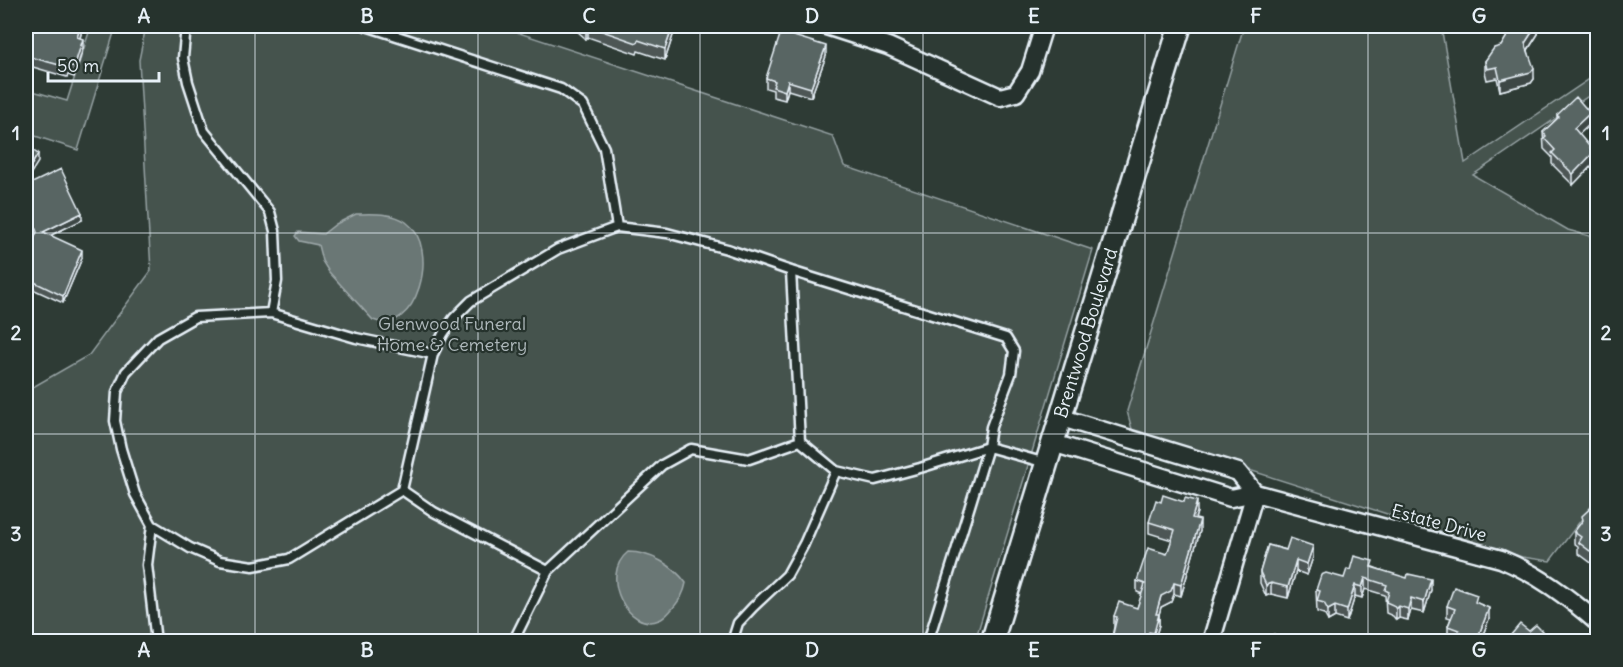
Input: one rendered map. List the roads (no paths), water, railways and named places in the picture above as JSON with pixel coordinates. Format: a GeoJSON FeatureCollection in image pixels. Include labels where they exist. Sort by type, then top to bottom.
{"type":"FeatureCollection","features":[{"type":"Feature","properties":{"kind":"street"},"geometry":{"type":"LineString","coordinates":[[826,26],[888,46],[1000,97],[1016,93],[1026,81],[1044,26]]}},
{"type":"Feature","properties":{"kind":"street","name":"Brentwood Boulevard"},"geometry":{"type":"LineString","coordinates":[[992,642],[1180,26]]}},
{"type":"Feature","properties":{"kind":"street"},"geometry":{"type":"LineString","coordinates":[[1059,417],[1238,472],[1255,493],[1211,642]]}},
{"type":"Feature","properties":{"kind":"street","name":"Estate Drive"},"geometry":{"type":"LineString","coordinates":[[1049,453],[1231,498],[1255,493],[1501,559],[1550,584],[1598,623]]}},
{"type":"Feature","properties":{"kind":"lane"},"geometry":{"type":"LineString","coordinates":[[186,26],[183,58],[188,82],[204,131],[270,212],[274,231],[277,281],[271,313]]}},
{"type":"Feature","properties":{"kind":"lane"},"geometry":{"type":"LineString","coordinates":[[366,26],[561,89],[583,105],[604,148],[617,226]]}},
{"type":"Feature","properties":{"kind":"lane"},"geometry":{"type":"LineString","coordinates":[[433,354],[356,338],[271,313],[195,317],[158,338],[126,372],[117,392],[115,421],[135,494],[152,525],[190,548],[220,561],[253,566],[289,559],[402,490],[433,354],[448,326],[471,301],[558,249],[617,226],[667,233],[727,249],[1006,338],[1014,351],[1011,374],[991,427],[988,447],[928,642]]}},
{"type":"Feature","properties":{"kind":"lane"},"geometry":{"type":"LineString","coordinates":[[791,271],[800,441],[836,471],[875,480],[988,447],[1049,453]]}},
{"type":"Feature","properties":{"kind":"lane"},"geometry":{"type":"LineString","coordinates":[[513,642],[548,571],[662,465],[691,449],[749,459],[800,441]]}},
{"type":"Feature","properties":{"kind":"lane"},"geometry":{"type":"LineString","coordinates":[[732,642],[738,623],[787,575],[804,544],[836,471]]}},
{"type":"Feature","properties":{"kind":"lane"},"geometry":{"type":"LineString","coordinates":[[402,490],[434,512],[548,571]]}},
{"type":"Feature","properties":{"kind":"lane"},"geometry":{"type":"LineString","coordinates":[[152,525],[147,565],[156,642]]}},
{"type":"Feature","properties":{"kind":"park label","name":"Glenwood Funeral Home & Cemetery"},"geometry":{"type":"Point","coordinates":[452,334]}}]}
